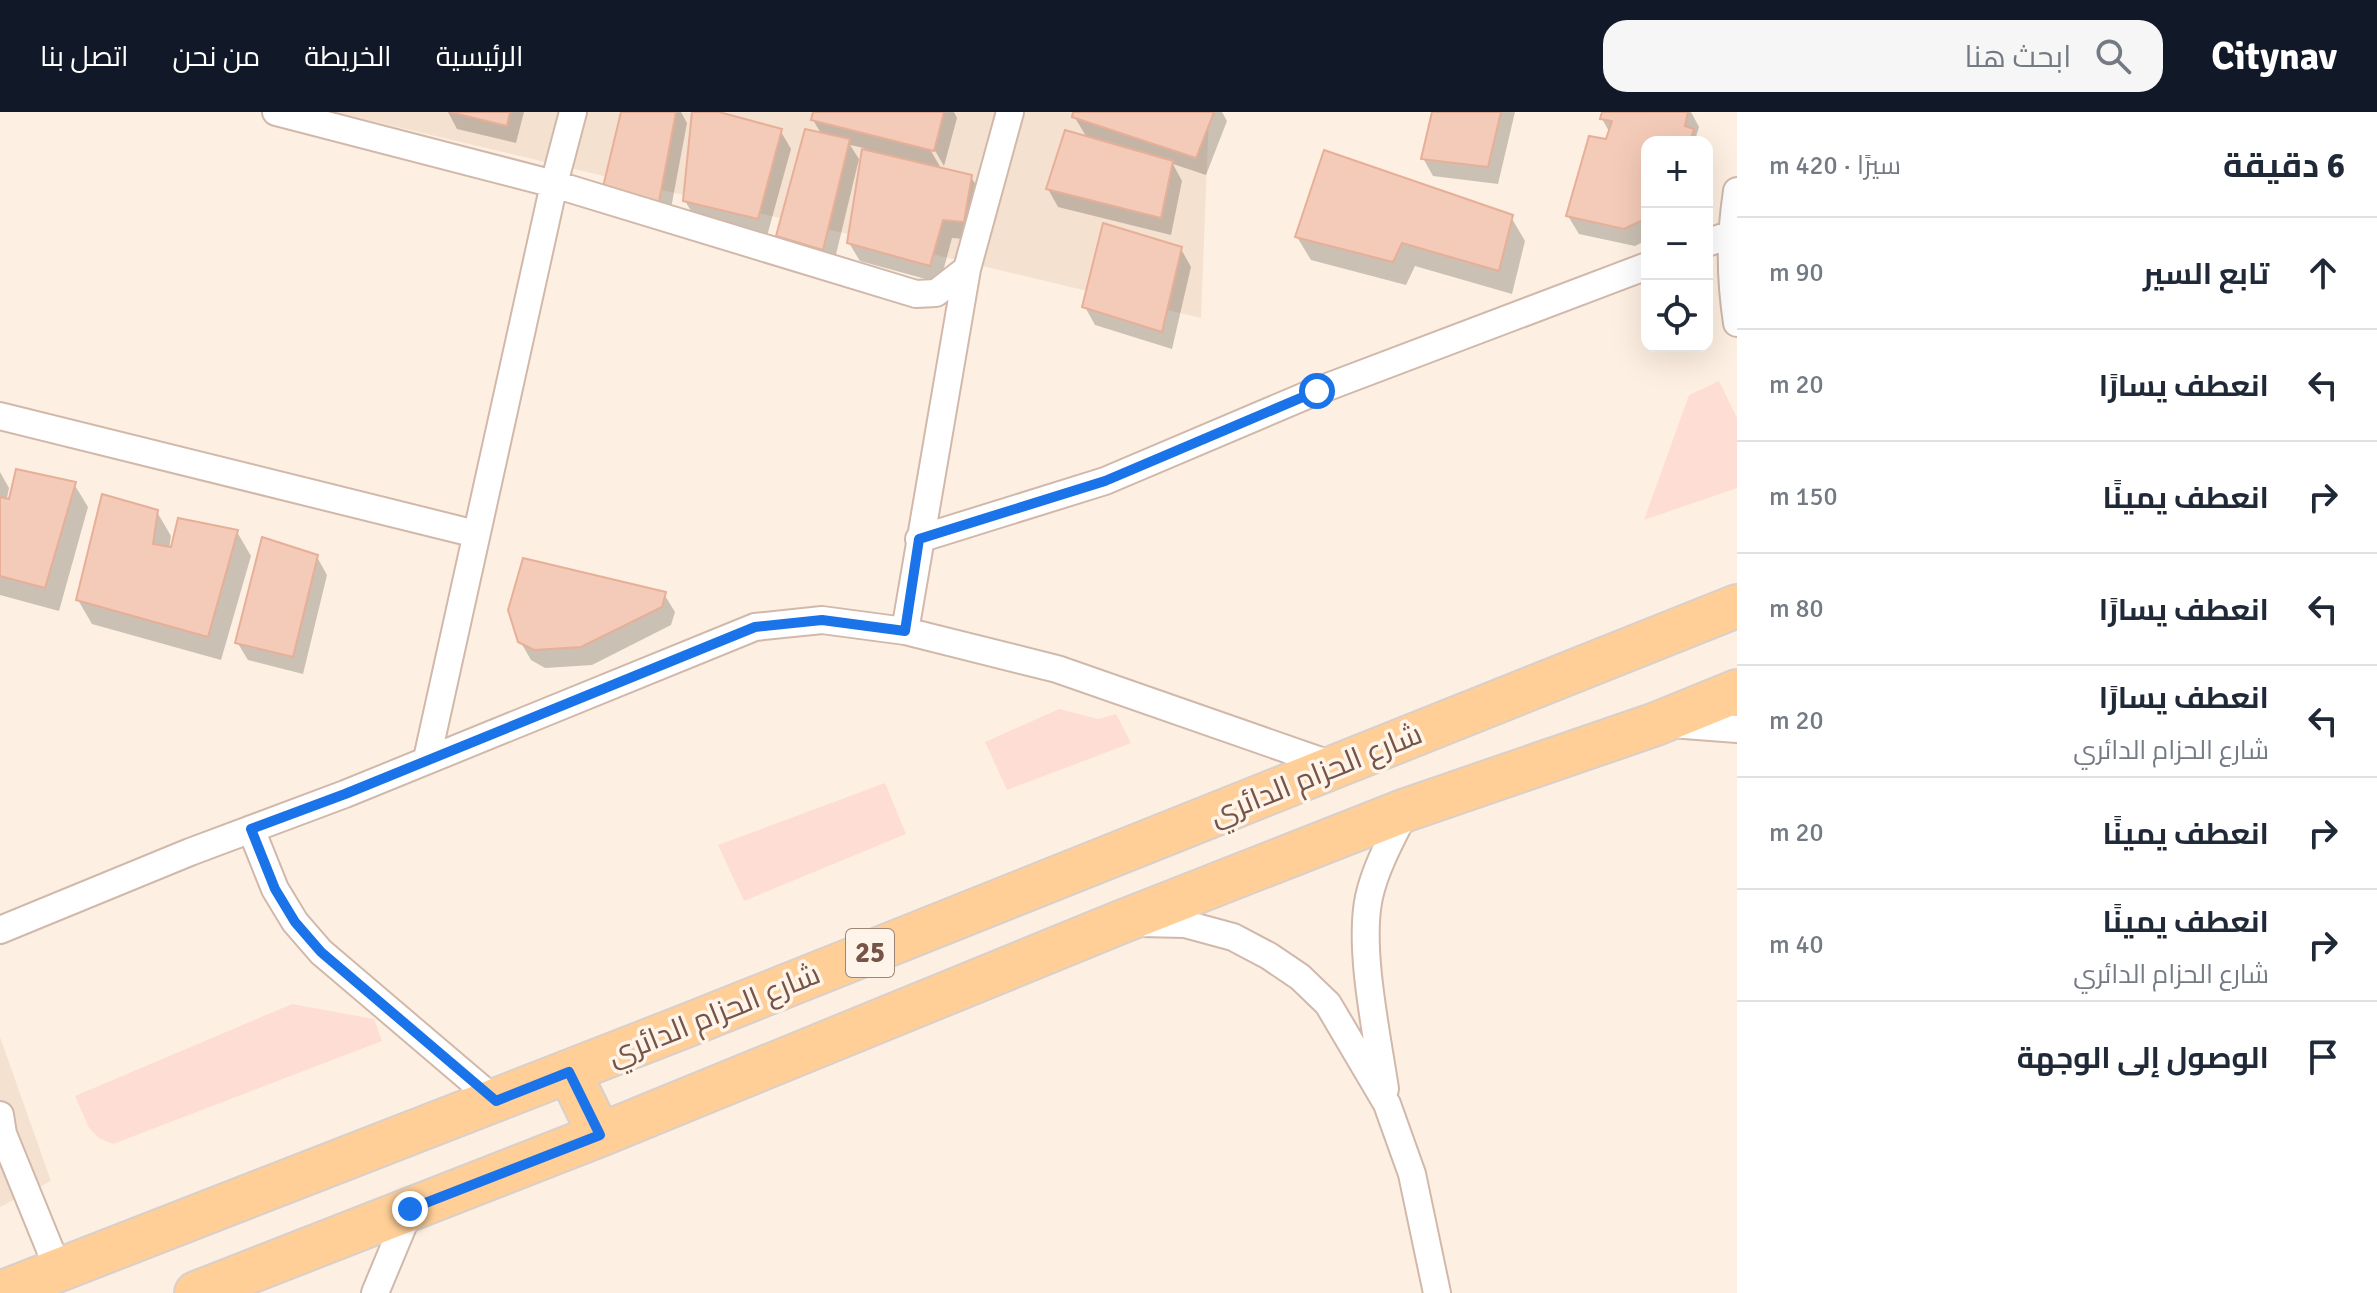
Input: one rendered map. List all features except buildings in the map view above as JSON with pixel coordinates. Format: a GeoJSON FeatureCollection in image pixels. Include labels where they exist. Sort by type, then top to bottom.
{"type":"FeatureCollection","features":[{"type":"Feature","properties":{"kind":"main road","name":"شارع الحزام الدائري"},"geometry":{"type":"LineString","coordinates":[[0,1293],[496,1101],[1737,606]]}},
{"type":"Feature","properties":{"kind":"main road","name":"25"},"geometry":{"type":"LineString","coordinates":[[196,1293],[600,1135],[1121,922],[1406,810],[1656,724],[1737,691]]}},
{"type":"Feature","properties":{"kind":"main road"},"geometry":{"type":"LineString","coordinates":[[569,1072],[600,1135]]}},
{"type":"Feature","properties":{"kind":"street"},"geometry":{"type":"LineString","coordinates":[[276,112],[554,184],[916,294],[936,293],[967,269]]}},
{"type":"Feature","properties":{"kind":"street"},"geometry":{"type":"LineString","coordinates":[[427,759],[554,184],[573,112]]}},
{"type":"Feature","properties":{"kind":"street"},"geometry":{"type":"LineString","coordinates":[[905,631],[967,269],[1010,112]]}},
{"type":"Feature","properties":{"kind":"street"},"geometry":{"type":"LineString","coordinates":[[1737,191],[1719,238],[1731,278],[1737,323]]}},
{"type":"Feature","properties":{"kind":"street"},"geometry":{"type":"LineString","coordinates":[[919,539],[1105,481],[1317,391],[1641,268]]}},
{"type":"Feature","properties":{"kind":"street"},"geometry":{"type":"LineString","coordinates":[[0,416],[476,534]]}},
{"type":"Feature","properties":{"kind":"street"},"geometry":{"type":"LineString","coordinates":[[0,930],[755,627],[822,620],[905,631],[1057,669],[1338,767]]}},
{"type":"Feature","properties":{"kind":"street"},"geometry":{"type":"LineString","coordinates":[[1656,724],[1737,729]]}},
{"type":"Feature","properties":{"kind":"street"},"geometry":{"type":"LineString","coordinates":[[1387,1104],[1365,931],[1369,897],[1381,859],[1406,810]]}},
{"type":"Feature","properties":{"kind":"street"},"geometry":{"type":"LineString","coordinates":[[251,829],[275,889],[295,922],[321,952],[496,1101]]}},
{"type":"Feature","properties":{"kind":"street"},"geometry":{"type":"LineString","coordinates":[[1121,922],[1185,924],[1233,937],[1290,970],[1328,1004],[1387,1104],[1412,1174],[1437,1293]]}},
{"type":"Feature","properties":{"kind":"street"},"geometry":{"type":"LineString","coordinates":[[0,1115],[3,1134],[58,1269]]}},
{"type":"Feature","properties":{"kind":"street"},"geometry":{"type":"LineString","coordinates":[[375,1293],[410,1209]]}},
{"type":"Feature","properties":{"kind":"shaded area"},"geometry":{"type":"Polygon","coordinates":[[[334,112],[1209,112],[1201,318],[334,112]]]}},
{"type":"Feature","properties":{"kind":"shaded area"},"geometry":{"type":"Polygon","coordinates":[[[1719,381],[1737,418],[1737,488],[1644,520],[1689,395],[1719,381]]]}},
{"type":"Feature","properties":{"kind":"shaded area"},"geometry":{"type":"Polygon","coordinates":[[[1059,709],[1098,719],[1116,714],[1131,743],[1007,790],[985,742],[1059,709]]]}},
{"type":"Feature","properties":{"kind":"shaded area"},"geometry":{"type":"Polygon","coordinates":[[[885,783],[906,834],[744,901],[718,845],[885,783]]]}},
{"type":"Feature","properties":{"kind":"shaded area"},"geometry":{"type":"Polygon","coordinates":[[[292,1004],[374,1019],[382,1041],[113,1144],[99,1138],[89,1128],[75,1096],[292,1004]]]}},
{"type":"Feature","properties":{"kind":"shaded area"},"geometry":{"type":"Polygon","coordinates":[[[0,1037],[51,1181],[0,1207],[0,1037]]]}},
{"type":"Feature","properties":{"kind":"route"},"geometry":{"type":"LineString","coordinates":[[410,1209],[600,1135],[569,1072],[496,1101],[321,952],[295,922],[275,889],[251,829],[345,794],[755,627],[822,620],[905,631],[919,539],[1105,481],[1317,391]]}}]}
